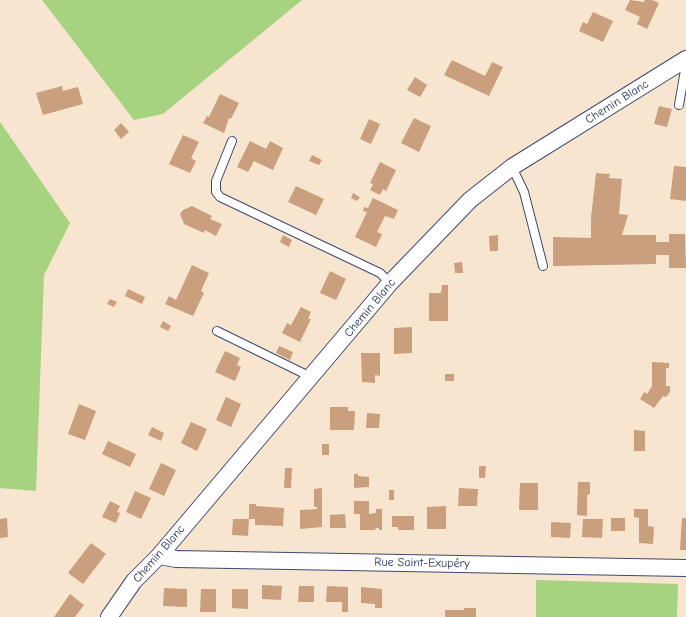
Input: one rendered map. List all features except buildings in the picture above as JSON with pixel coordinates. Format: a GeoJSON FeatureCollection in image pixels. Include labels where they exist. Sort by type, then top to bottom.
{"type":"FeatureCollection","features":[{"type":"Feature","properties":{"kind":"street","name":"Chemin Blanc"},"geometry":{"type":"LineString","coordinates":[[109,617],[134,581],[159,556],[390,283],[470,200],[512,167],[684,60]]}},
{"type":"Feature","properties":{"kind":"street","name":"Rue Saint-Exupéry"},"geometry":{"type":"LineString","coordinates":[[159,556],[184,559],[686,568]]}},
{"type":"Feature","properties":{"kind":"lane"},"geometry":{"type":"LineString","coordinates":[[679,105],[685,70],[684,60]]}},
{"type":"Feature","properties":{"kind":"lane"},"geometry":{"type":"LineString","coordinates":[[232,141],[216,181],[216,192],[220,197],[380,273],[390,283]]}},
{"type":"Feature","properties":{"kind":"lane"},"geometry":{"type":"LineString","coordinates":[[512,167],[524,192],[543,266]]}},
{"type":"Feature","properties":{"kind":"lane"},"geometry":{"type":"LineString","coordinates":[[218,331],[311,377]]}},
{"type":"Feature","properties":{"kind":"green space"},"geometry":{"type":"Polygon","coordinates":[[[42,0],[302,0],[163,114],[134,120],[42,0]]]}},
{"type":"Feature","properties":{"kind":"green space"},"geometry":{"type":"Polygon","coordinates":[[[0,122],[70,223],[44,275],[36,491],[0,488],[0,122]]]}},
{"type":"Feature","properties":{"kind":"green space"},"geometry":{"type":"Polygon","coordinates":[[[536,580],[678,584],[677,617],[536,617],[536,580]]]}}]}
